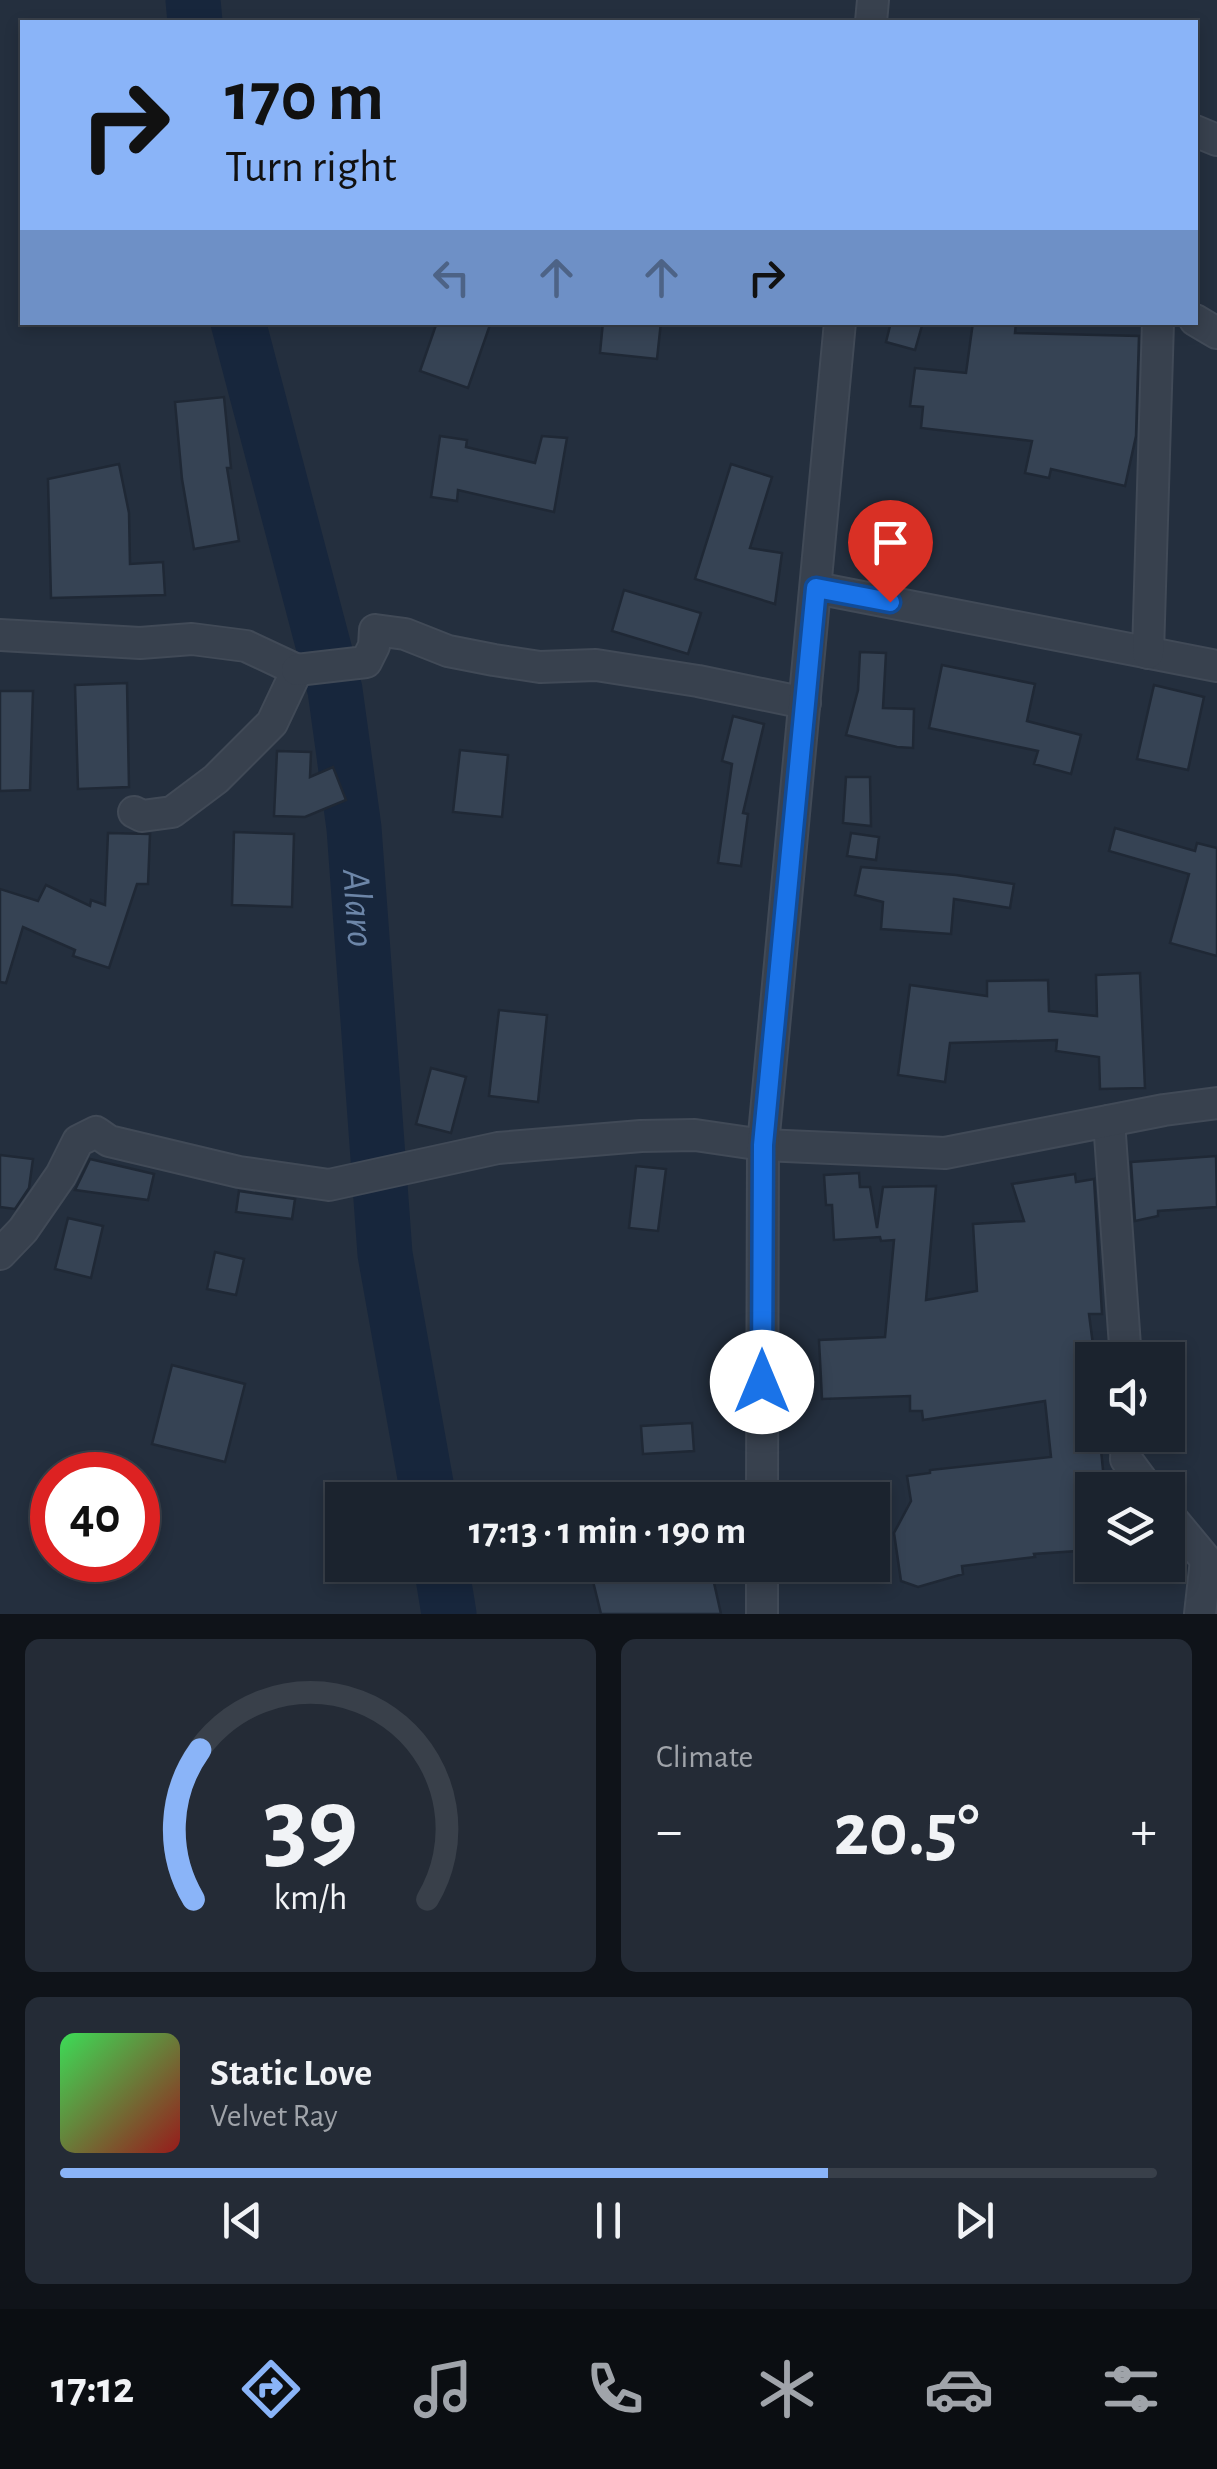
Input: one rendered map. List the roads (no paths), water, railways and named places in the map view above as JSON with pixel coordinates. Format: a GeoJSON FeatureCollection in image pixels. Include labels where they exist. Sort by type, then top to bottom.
{"type":"FeatureCollection","features":[{"type":"Feature","properties":{"kind":"street"},"geometry":{"type":"LineString","coordinates":[[762,1482],[763,1145],[840,325]]}},
{"type":"Feature","properties":{"kind":"street"},"geometry":{"type":"LineString","coordinates":[[1148,653],[1158,325]]}},
{"type":"Feature","properties":{"kind":"street"},"geometry":{"type":"LineString","coordinates":[[816,588],[1217,666]]}},
{"type":"Feature","properties":{"kind":"street"},"geometry":{"type":"LineString","coordinates":[[0,634],[140,643],[192,638],[246,646],[297,670],[366,662],[374,646],[374,630],[405,634],[448,650],[494,660],[540,667],[596,666],[805,702]]}},
{"type":"Feature","properties":{"kind":"street"},"geometry":{"type":"LineString","coordinates":[[134,812],[142,816],[172,812],[216,779],[272,723],[297,670]]}},
{"type":"Feature","properties":{"kind":"street"},"geometry":{"type":"LineString","coordinates":[[0,1254],[23,1230],[61,1175],[78,1141],[96,1132],[109,1141],[239,1172],[329,1184],[452,1157],[641,1136],[695,1135],[763,1145],[945,1153],[1217,1104]]}},
{"type":"Feature","properties":{"kind":"street"},"geometry":{"type":"LineString","coordinates":[[1109,1122],[1125,1342]]}},
{"type":"Feature","properties":{"kind":"street"},"geometry":{"type":"LineString","coordinates":[[1185,1535],[1206,1560],[1200,1614]]}},
{"type":"Feature","properties":{"kind":"street"},"geometry":{"type":"LineString","coordinates":[[762,1582],[762,1614]]}},
{"type":"Feature","properties":{"kind":"waterway","name":"Alaro"},"geometry":{"type":"LineString","coordinates":[[193,0],[195,20]]}},
{"type":"Feature","properties":{"kind":"waterway","name":"Alaro"},"geometry":{"type":"LineString","coordinates":[[239,325],[335,690],[354,828],[385,1254],[426,1482]]}},
{"type":"Feature","properties":{"kind":"waterway","name":"Alaro"},"geometry":{"type":"LineString","coordinates":[[444,1582],[449,1614]]}}]}
